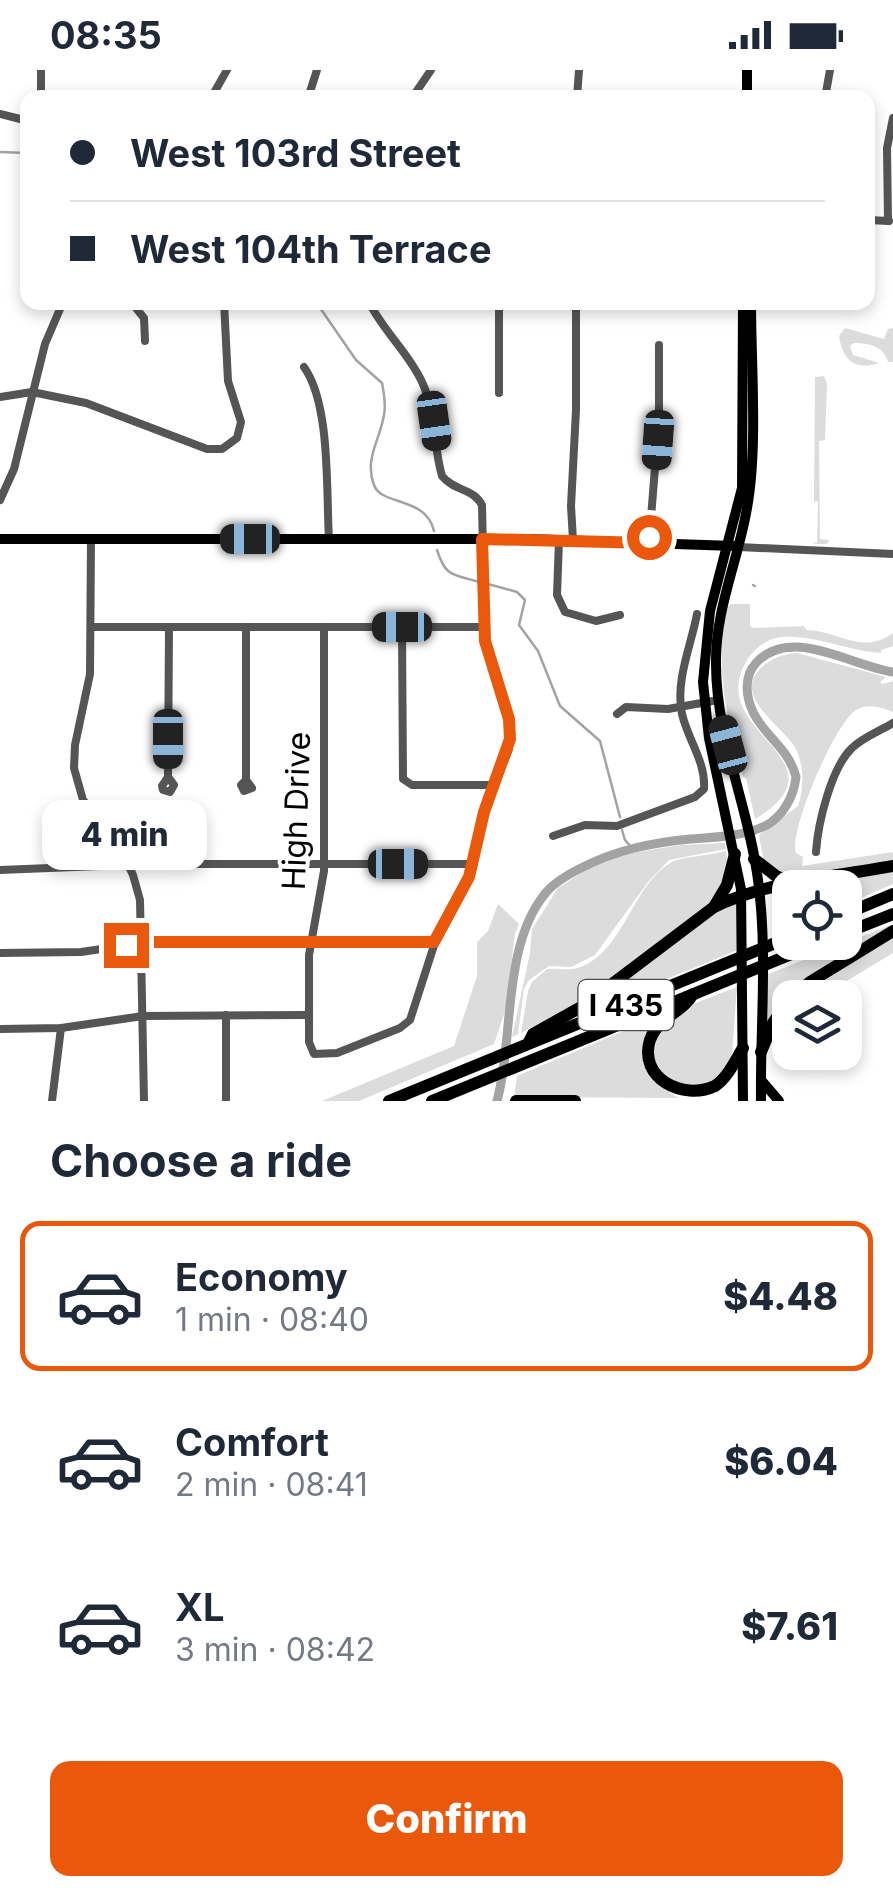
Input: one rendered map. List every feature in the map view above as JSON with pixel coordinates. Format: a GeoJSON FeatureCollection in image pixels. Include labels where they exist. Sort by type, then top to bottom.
{"type":"FeatureCollection","features":[{"type":"Feature","properties":{"kind":"highway"},"geometry":{"type":"LineString","coordinates":[[714,908],[727,886],[735,854]]}},
{"type":"Feature","properties":{"kind":"highway"},"geometry":{"type":"LineString","coordinates":[[753,854],[772,874]]}},
{"type":"Feature","properties":{"kind":"highway"},"geometry":{"type":"LineString","coordinates":[[862,872],[893,866]]}},
{"type":"Feature","properties":{"kind":"highway"},"geometry":{"type":"LineString","coordinates":[[526,1045],[533,1034],[583,1006],[714,908],[772,888]]}},
{"type":"Feature","properties":{"kind":"highway"},"geometry":{"type":"LineString","coordinates":[[862,907],[893,894]]}},
{"type":"Feature","properties":{"kind":"highway"},"geometry":{"type":"LineString","coordinates":[[862,926],[893,914]]}},
{"type":"Feature","properties":{"kind":"highway"},"geometry":{"type":"LineString","coordinates":[[813,980],[893,931]]}},
{"type":"Feature","properties":{"kind":"highway","name":"I 435"},"geometry":{"type":"LineString","coordinates":[[388,1101],[772,944]]}},
{"type":"Feature","properties":{"kind":"highway","name":"I 435"},"geometry":{"type":"LineString","coordinates":[[432,1101],[776,960]]}},
{"type":"Feature","properties":{"kind":"highway"},"geometry":{"type":"LineString","coordinates":[[694,992],[689,1002],[662,1020],[651,1038],[648,1057],[657,1078],[680,1093],[704,1092],[725,1076],[743,1048]]}},
{"type":"Feature","properties":{"kind":"highway"},"geometry":{"type":"LineString","coordinates":[[761,1052],[772,1027]]}},
{"type":"Feature","properties":{"kind":"highway"},"geometry":{"type":"LineString","coordinates":[[516,1101],[574,1101]]}},
{"type":"Feature","properties":{"kind":"main road"},"geometry":{"type":"LineString","coordinates":[[742,310],[743,473],[718,631],[718,700],[740,786],[759,890],[761,1101]]}},
{"type":"Feature","properties":{"kind":"main road"},"geometry":{"type":"LineString","coordinates":[[742,1101],[742,897],[704,702],[710,611],[734,546],[751,482],[751,310]]}},
{"type":"Feature","properties":{"kind":"main road"},"geometry":{"type":"LineString","coordinates":[[0,539],[482,539],[734,546]]}},
{"type":"Feature","properties":{"kind":"main road"},"geometry":{"type":"LineString","coordinates":[[760,1080],[779,1101]]}},
{"type":"Feature","properties":{"kind":"street"},"geometry":{"type":"LineString","coordinates":[[890,221],[893,118]]}},
{"type":"Feature","properties":{"kind":"street"},"geometry":{"type":"LineString","coordinates":[[0,500],[14,468],[45,344],[60,310]]}},
{"type":"Feature","properties":{"kind":"street"},"geometry":{"type":"LineString","coordinates":[[137,310],[144,318],[144,341]]}},
{"type":"Feature","properties":{"kind":"street"},"geometry":{"type":"LineString","coordinates":[[0,397],[32,392],[86,403],[207,449],[230,446],[240,432],[240,422],[228,381],[224,310]]}},
{"type":"Feature","properties":{"kind":"street"},"geometry":{"type":"LineString","coordinates":[[0,953],[81,952],[141,943],[434,942],[467,882],[484,812],[509,750],[510,730],[484,627],[482,505],[473,493],[450,484],[442,476],[432,409],[424,385],[374,310]]}},
{"type":"Feature","properties":{"kind":"street"},"geometry":{"type":"LineString","coordinates":[[499,310],[499,393]]}},
{"type":"Feature","properties":{"kind":"street"},"geometry":{"type":"LineString","coordinates":[[574,540],[571,506],[577,393],[576,310]]}},
{"type":"Feature","properties":{"kind":"street"},"geometry":{"type":"LineString","coordinates":[[649,543],[659,418],[660,344]]}},
{"type":"Feature","properties":{"kind":"street"},"geometry":{"type":"LineString","coordinates":[[304,368],[313,382],[320,415],[328,539]]}},
{"type":"Feature","properties":{"kind":"street"},"geometry":{"type":"LineString","coordinates":[[90,539],[90,674],[74,768],[84,800],[118,846],[140,900],[144,1101]]}},
{"type":"Feature","properties":{"kind":"street"},"geometry":{"type":"LineString","coordinates":[[559,540],[560,606],[570,615],[596,621],[620,614]]}},
{"type":"Feature","properties":{"kind":"street"},"geometry":{"type":"LineString","coordinates":[[734,546],[893,554]]}},
{"type":"Feature","properties":{"kind":"street"},"geometry":{"type":"LineString","coordinates":[[553,836],[585,825],[617,826],[695,797],[704,789],[696,748],[681,706],[681,686],[697,614]]}},
{"type":"Feature","properties":{"kind":"street"},"geometry":{"type":"LineString","coordinates":[[90,626],[484,627]]}},
{"type":"Feature","properties":{"kind":"street"},"geometry":{"type":"LineString","coordinates":[[168,627],[168,777]]}},
{"type":"Feature","properties":{"kind":"street"},"geometry":{"type":"LineString","coordinates":[[246,627],[246,780]]}},
{"type":"Feature","properties":{"kind":"street","name":"High Drive"},"geometry":{"type":"LineString","coordinates":[[324,627],[324,864],[322,897],[310,942],[308,1015],[308,1042],[314,1054],[337,1054],[405,1024],[413,1015],[434,942]]}},
{"type":"Feature","properties":{"kind":"street"},"geometry":{"type":"LineString","coordinates":[[402,627],[403,779],[412,785],[494,785]]}},
{"type":"Feature","properties":{"kind":"street"},"geometry":{"type":"LineString","coordinates":[[617,714],[626,707],[668,709],[718,700]]}},
{"type":"Feature","properties":{"kind":"street"},"geometry":{"type":"LineString","coordinates":[[816,852],[828,792],[848,753],[893,723]]}},
{"type":"Feature","properties":{"kind":"street"},"geometry":{"type":"LineString","coordinates":[[0,870],[128,865],[472,864]]}},
{"type":"Feature","properties":{"kind":"street"},"geometry":{"type":"LineString","coordinates":[[226,1015],[226,1101]]}},
{"type":"Feature","properties":{"kind":"street"},"geometry":{"type":"LineString","coordinates":[[0,1029],[61,1028],[143,1016],[308,1015]]}},
{"type":"Feature","properties":{"kind":"street"},"geometry":{"type":"LineString","coordinates":[[52,1101],[61,1028]]}},
{"type":"Feature","properties":{"kind":"shaded area"},"geometry":{"type":"Polygon","coordinates":[[[845,328],[884,339],[888,329],[893,328],[893,362],[888,362],[875,347],[854,343],[850,346],[853,355],[879,363],[863,366],[851,362],[839,336],[845,328]]]}},
{"type":"Feature","properties":{"kind":"shaded area"},"geometry":{"type":"Polygon","coordinates":[[[824,376],[825,440],[819,441],[820,539],[829,540],[827,544],[815,544],[815,377],[824,376]]]}},
{"type":"Feature","properties":{"kind":"shaded area"},"geometry":{"type":"Polygon","coordinates":[[[731,604],[750,604],[753,628],[804,626],[806,630],[860,642],[893,633],[893,646],[881,653],[781,637],[751,654],[738,688],[744,709],[784,763],[788,780],[781,799],[755,819],[724,693],[723,629],[731,604]]]}},
{"type":"Feature","properties":{"kind":"shaded area"},"geometry":{"type":"Polygon","coordinates":[[[797,653],[886,677],[882,684],[893,681],[893,712],[879,707],[856,710],[837,735],[806,802],[795,841],[796,853],[803,857],[802,866],[893,852],[893,863],[843,870],[774,870],[764,862],[759,835],[798,806],[802,786],[797,751],[763,711],[752,689],[762,667],[782,655],[797,653]]]}},
{"type":"Feature","properties":{"kind":"shaded area"},"geometry":{"type":"Polygon","coordinates":[[[725,843],[726,849],[669,860],[648,882],[595,955],[571,967],[549,966],[529,980],[524,989],[518,1034],[512,1037],[532,929],[558,888],[606,857],[681,845],[725,843]]]}},
{"type":"Feature","properties":{"kind":"shaded area"},"geometry":{"type":"Polygon","coordinates":[[[726,851],[729,869],[710,904],[585,999],[521,1033],[532,982],[547,969],[574,969],[594,960],[618,933],[647,886],[672,862],[726,851]]]}},
{"type":"Feature","properties":{"kind":"shaded area"},"geometry":{"type":"Polygon","coordinates":[[[893,870],[893,884],[862,898],[862,876],[893,870]]]}},
{"type":"Feature","properties":{"kind":"shaded area"},"geometry":{"type":"Polygon","coordinates":[[[498,904],[519,924],[505,1011],[494,1044],[359,1101],[322,1101],[454,1046],[477,976],[477,942],[488,931],[498,904]]]}},
{"type":"Feature","properties":{"kind":"shaded area"},"geometry":{"type":"Polygon","coordinates":[[[737,904],[738,950],[587,1011],[724,907],[737,904]]]}},
{"type":"Feature","properties":{"kind":"shaded area"},"geometry":{"type":"Polygon","coordinates":[[[893,924],[862,944],[862,936],[893,924]]]}},
{"type":"Feature","properties":{"kind":"shaded area"},"geometry":{"type":"Polygon","coordinates":[[[893,936],[893,953],[848,980],[825,980],[862,960],[862,956],[893,936]]]}},
{"type":"Feature","properties":{"kind":"shaded area"},"geometry":{"type":"Polygon","coordinates":[[[803,960],[838,960],[809,980],[772,980],[772,1023],[767,1029],[766,975],[803,960]]]}},
{"type":"Feature","properties":{"kind":"shaded area"},"geometry":{"type":"Polygon","coordinates":[[[737,987],[729,1063],[708,1086],[666,1083],[653,1060],[658,1032],[688,1006],[737,987]]]}},
{"type":"Feature","properties":{"kind":"shaded area"},"geometry":{"type":"Polygon","coordinates":[[[664,1014],[649,1039],[665,1089],[678,1098],[514,1097],[517,1076],[664,1014]]]}},
{"type":"Feature","properties":{"kind":"waterway"},"geometry":{"type":"LineString","coordinates":[[0,152],[20,153]]}},
{"type":"Feature","properties":{"kind":"waterway"},"geometry":{"type":"LineString","coordinates":[[322,310],[356,360],[382,383],[385,411],[372,458],[374,485],[385,496],[422,512],[434,531]]}},
{"type":"Feature","properties":{"kind":"waterway"},"geometry":{"type":"LineString","coordinates":[[437,550],[447,570],[479,582]]}},
{"type":"Feature","properties":{"kind":"waterway"},"geometry":{"type":"LineString","coordinates":[[488,584],[517,592],[525,600],[519,625],[538,651],[560,706],[600,741],[620,817]]}},
{"type":"Feature","properties":{"kind":"waterway"},"geometry":{"type":"LineString","coordinates":[[497,1101],[521,941],[547,891],[576,870],[620,852],[756,830],[771,822],[786,805],[796,777],[788,759],[751,708],[748,681],[756,663],[770,652],[804,648],[893,672]]}},
{"type":"Feature","properties":{"kind":"waterway"},"geometry":{"type":"LineString","coordinates":[[622,830],[632,848]]}},
{"type":"Feature","properties":{"kind":"route"},"geometry":{"type":"LineString","coordinates":[[126,945],[434,942],[469,877],[478,830],[509,750],[509,719],[485,641],[482,539],[649,543],[649,537]]}}]}
